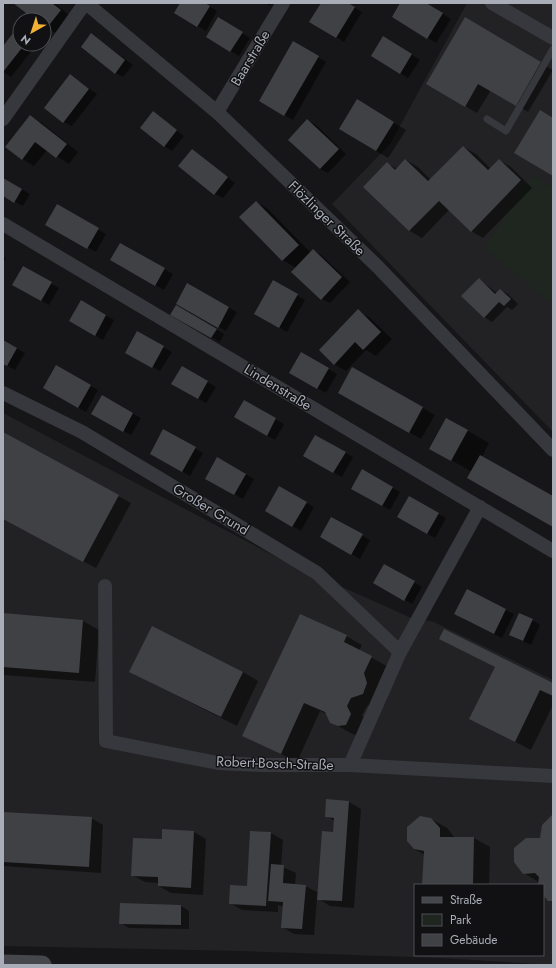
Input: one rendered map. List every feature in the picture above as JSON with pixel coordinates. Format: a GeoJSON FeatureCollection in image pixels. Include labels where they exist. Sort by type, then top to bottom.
{"type":"FeatureCollection","features":[{"type":"Feature","properties":{"kind":"street","name":"Flözlinger Straße"},"geometry":{"type":"LineString","coordinates":[[85,3],[217,112],[378,267],[553,450]]}},
{"type":"Feature","properties":{"kind":"street"},"geometry":{"type":"LineString","coordinates":[[3,119],[85,3]]}},
{"type":"Feature","properties":{"kind":"street","name":"Baarstraße"},"geometry":{"type":"LineString","coordinates":[[217,112],[283,3]]}},
{"type":"Feature","properties":{"kind":"street"},"geometry":{"type":"LineString","coordinates":[[492,3],[553,38]]}},
{"type":"Feature","properties":{"kind":"street","name":"Lindenstraße"},"geometry":{"type":"LineString","coordinates":[[3,224],[480,506],[553,551]]}},
{"type":"Feature","properties":{"kind":"street","name":"Großer Grund"},"geometry":{"type":"LineString","coordinates":[[3,393],[82,432],[317,573],[400,652]]}},
{"type":"Feature","properties":{"kind":"street"},"geometry":{"type":"LineString","coordinates":[[350,765],[400,652],[480,506]]}},
{"type":"Feature","properties":{"kind":"street","name":"Robert-Bosch-Straße"},"geometry":{"type":"LineString","coordinates":[[106,586],[106,741],[218,763],[263,765],[350,765],[553,776]]}},
{"type":"Feature","properties":{"kind":"street"},"geometry":{"type":"LineString","coordinates":[[3,964],[42,965]]}},
{"type":"Feature","properties":{"kind":"lane"},"geometry":{"type":"LineString","coordinates":[[487,119],[506,131],[553,49]]}},
{"type":"Feature","properties":{"kind":"shaded area"},"geometry":{"type":"Polygon","coordinates":[[[467,3],[553,3],[553,432],[332,204],[390,144],[467,3]]]}},
{"type":"Feature","properties":{"kind":"shaded area"},"geometry":{"type":"Polygon","coordinates":[[[3,413],[280,559],[409,617],[434,622],[553,680],[553,965],[440,958],[242,951],[3,946],[3,413]]]}},
{"type":"Feature","properties":{"kind":"green space"},"geometry":{"type":"Polygon","coordinates":[[[533,175],[553,189],[553,296],[548,301],[484,248],[533,175]]]}},
{"type":"Feature","properties":{"kind":"building"},"geometry":{"type":"Polygon","coordinates":[[[13,3],[52,3],[61,10],[52,21],[52,12],[25,12],[13,3]]]}},
{"type":"Feature","properties":{"kind":"building"},"geometry":{"type":"Polygon","coordinates":[[[180,3],[205,3],[210,6],[197,27],[174,13],[180,3]]]}},
{"type":"Feature","properties":{"kind":"building"},"geometry":{"type":"Polygon","coordinates":[[[321,3],[348,3],[355,7],[336,38],[309,22],[321,3]]]}},
{"type":"Feature","properties":{"kind":"building"},"geometry":{"type":"Polygon","coordinates":[[[400,3],[426,3],[443,13],[427,39],[392,17],[400,3]]]}},
{"type":"Feature","properties":{"kind":"building"},"geometry":{"type":"Polygon","coordinates":[[[218,17],[243,32],[230,52],[206,37],[218,17]]]}},
{"type":"Feature","properties":{"kind":"building"},"geometry":{"type":"Polygon","coordinates":[[[465,17],[541,62],[516,106],[478,84],[465,107],[426,84],[465,17]]]}},
{"type":"Feature","properties":{"kind":"building"},"geometry":{"type":"Polygon","coordinates":[[[91,33],[125,60],[115,74],[81,47],[91,33]]]}},
{"type":"Feature","properties":{"kind":"building"},"geometry":{"type":"Polygon","coordinates":[[[12,35],[12,52],[19,52],[3,72],[3,46],[12,35]]]}},
{"type":"Feature","properties":{"kind":"building"},"geometry":{"type":"Polygon","coordinates":[[[383,36],[412,54],[400,74],[371,56],[383,36]]]}},
{"type":"Feature","properties":{"kind":"building"},"geometry":{"type":"Polygon","coordinates":[[[293,41],[319,56],[284,116],[259,101],[293,41]]]}},
{"type":"Feature","properties":{"kind":"building"},"geometry":{"type":"Polygon","coordinates":[[[70,74],[89,89],[63,123],[44,108],[70,74]]]}},
{"type":"Feature","properties":{"kind":"building"},"geometry":{"type":"Polygon","coordinates":[[[357,99],[394,122],[376,151],[339,129],[357,99]]]}},
{"type":"Feature","properties":{"kind":"building"},"geometry":{"type":"Polygon","coordinates":[[[540,110],[553,118],[553,176],[514,153],[540,110]]]}},
{"type":"Feature","properties":{"kind":"building"},"geometry":{"type":"Polygon","coordinates":[[[153,111],[177,130],[164,147],[140,128],[153,111]]]}},
{"type":"Feature","properties":{"kind":"building"},"geometry":{"type":"Polygon","coordinates":[[[30,115],[67,144],[56,158],[35,142],[22,160],[5,147],[30,115]]]}},
{"type":"Feature","properties":{"kind":"building"},"geometry":{"type":"Polygon","coordinates":[[[307,119],[339,149],[320,169],[288,140],[307,119]]]}},
{"type":"Feature","properties":{"kind":"building"},"geometry":{"type":"Polygon","coordinates":[[[463,146],[488,170],[499,159],[521,180],[471,232],[439,201],[409,231],[363,187],[387,162],[395,170],[405,159],[428,181],[463,146]]]}},
{"type":"Feature","properties":{"kind":"building"},"geometry":{"type":"Polygon","coordinates":[[[192,149],[228,177],[214,195],[178,166],[192,149]]]}},
{"type":"Feature","properties":{"kind":"building"},"geometry":{"type":"Polygon","coordinates":[[[3,178],[22,189],[14,203],[3,196],[3,178]]]}},
{"type":"Feature","properties":{"kind":"building"},"geometry":{"type":"Polygon","coordinates":[[[256,201],[299,245],[282,261],[239,217],[256,201]]]}},
{"type":"Feature","properties":{"kind":"building"},"geometry":{"type":"Polygon","coordinates":[[[57,204],[99,228],[87,249],[45,225],[57,204]]]}},
{"type":"Feature","properties":{"kind":"building"},"geometry":{"type":"Polygon","coordinates":[[[120,243],[165,268],[155,286],[110,260],[120,243]]]}},
{"type":"Feature","properties":{"kind":"building"},"geometry":{"type":"Polygon","coordinates":[[[313,249],[342,277],[321,300],[291,272],[313,249]]]}},
{"type":"Feature","properties":{"kind":"building"},"geometry":{"type":"Polygon","coordinates":[[[23,266],[52,282],[41,301],[12,285],[23,266]]]}},
{"type":"Feature","properties":{"kind":"building"},"geometry":{"type":"Polygon","coordinates":[[[479,278],[495,294],[500,289],[511,299],[504,306],[499,302],[484,318],[461,296],[479,278]]]}},
{"type":"Feature","properties":{"kind":"building"},"geometry":{"type":"Polygon","coordinates":[[[273,280],[298,294],[279,328],[254,314],[273,280]]]}},
{"type":"Feature","properties":{"kind":"building"},"geometry":{"type":"Polygon","coordinates":[[[187,283],[229,307],[218,328],[176,304],[187,283]]]}},
{"type":"Feature","properties":{"kind":"building"},"geometry":{"type":"Polygon","coordinates":[[[81,300],[106,315],[95,336],[69,321],[81,300]]]}},
{"type":"Feature","properties":{"kind":"building"},"geometry":{"type":"Polygon","coordinates":[[[176,305],[217,329],[211,338],[170,315],[176,305]]]}},
{"type":"Feature","properties":{"kind":"building"},"geometry":{"type":"Polygon","coordinates":[[[358,309],[381,332],[363,350],[355,342],[334,365],[319,350],[358,309]]]}},
{"type":"Feature","properties":{"kind":"building"},"geometry":{"type":"Polygon","coordinates":[[[137,331],[164,346],[152,368],[125,353],[137,331]]]}},
{"type":"Feature","properties":{"kind":"building"},"geometry":{"type":"Polygon","coordinates":[[[3,340],[17,348],[7,366],[3,364],[3,340]]]}},
{"type":"Feature","properties":{"kind":"building"},"geometry":{"type":"Polygon","coordinates":[[[301,352],[329,368],[317,389],[289,373],[301,352]]]}},
{"type":"Feature","properties":{"kind":"building"},"geometry":{"type":"Polygon","coordinates":[[[56,365],[91,385],[78,408],[43,388],[56,365]]]}},
{"type":"Feature","properties":{"kind":"building"},"geometry":{"type":"Polygon","coordinates":[[[182,366],[208,381],[198,399],[171,384],[182,366]]]}},
{"type":"Feature","properties":{"kind":"building"},"geometry":{"type":"Polygon","coordinates":[[[352,367],[423,407],[409,433],[338,393],[352,367]]]}},
{"type":"Feature","properties":{"kind":"building"},"geometry":{"type":"Polygon","coordinates":[[[102,395],[133,413],[123,432],[91,414],[102,395]]]}},
{"type":"Feature","properties":{"kind":"building"},"geometry":{"type":"Polygon","coordinates":[[[244,400],[276,418],[267,436],[234,417],[244,400]]]}},
{"type":"Feature","properties":{"kind":"building"},"geometry":{"type":"Polygon","coordinates":[[[446,418],[468,430],[451,461],[429,449],[446,418]]]}},
{"type":"Feature","properties":{"kind":"building"},"geometry":{"type":"Polygon","coordinates":[[[163,429],[196,447],[182,472],[150,454],[163,429]]]}},
{"type":"Feature","properties":{"kind":"building"},"geometry":{"type":"Polygon","coordinates":[[[3,432],[119,495],[83,562],[3,519],[3,432]]]}},
{"type":"Feature","properties":{"kind":"building"},"geometry":{"type":"Polygon","coordinates":[[[315,435],[346,452],[333,473],[303,456],[315,435]]]}},
{"type":"Feature","properties":{"kind":"building"},"geometry":{"type":"Polygon","coordinates":[[[480,455],[553,496],[553,527],[467,478],[480,455]]]}},
{"type":"Feature","properties":{"kind":"building"},"geometry":{"type":"Polygon","coordinates":[[[217,457],[246,474],[234,495],[205,479],[217,457]]]}},
{"type":"Feature","properties":{"kind":"building"},"geometry":{"type":"Polygon","coordinates":[[[362,469],[393,487],[382,506],[351,489],[362,469]]]}},
{"type":"Feature","properties":{"kind":"building"},"geometry":{"type":"Polygon","coordinates":[[[279,486],[307,502],[292,527],[265,511],[279,486]]]}},
{"type":"Feature","properties":{"kind":"building"},"geometry":{"type":"Polygon","coordinates":[[[409,496],[439,513],[427,534],[397,517],[409,496]]]}},
{"type":"Feature","properties":{"kind":"building"},"geometry":{"type":"Polygon","coordinates":[[[331,517],[363,534],[351,555],[320,537],[331,517]]]}},
{"type":"Feature","properties":{"kind":"building"},"geometry":{"type":"Polygon","coordinates":[[[384,564],[415,581],[404,601],[373,583],[384,564]]]}},
{"type":"Feature","properties":{"kind":"building"},"geometry":{"type":"Polygon","coordinates":[[[467,589],[506,609],[494,634],[454,614],[467,589]]]}},
{"type":"Feature","properties":{"kind":"building"},"geometry":{"type":"Polygon","coordinates":[[[3,613],[83,620],[79,673],[3,667],[3,613]]]}},
{"type":"Feature","properties":{"kind":"building"},"geometry":{"type":"Polygon","coordinates":[[[519,613],[533,619],[523,641],[509,635],[519,613]]]}},
{"type":"Feature","properties":{"kind":"building"},"geometry":{"type":"Polygon","coordinates":[[[300,614],[347,635],[344,642],[372,656],[364,673],[367,683],[363,694],[351,698],[347,706],[351,714],[346,725],[338,726],[330,723],[325,712],[304,703],[281,754],[242,736],[300,614]]]}},
{"type":"Feature","properties":{"kind":"building"},"geometry":{"type":"Polygon","coordinates":[[[152,626],[243,672],[221,717],[129,672],[152,626]]]}},
{"type":"Feature","properties":{"kind":"building"},"geometry":{"type":"Polygon","coordinates":[[[444,629],[553,683],[553,696],[540,690],[515,742],[469,719],[495,667],[439,639],[444,629]]]}},
{"type":"Feature","properties":{"kind":"building"},"geometry":{"type":"Polygon","coordinates":[[[326,799],[349,801],[342,901],[317,900],[322,831],[333,832],[334,818],[325,817],[326,799]]]}},
{"type":"Feature","properties":{"kind":"building"},"geometry":{"type":"Polygon","coordinates":[[[3,812],[92,817],[89,867],[3,862],[3,812]]]}},
{"type":"Feature","properties":{"kind":"building"},"geometry":{"type":"Polygon","coordinates":[[[553,814],[553,901],[548,901],[544,896],[544,884],[538,884],[539,877],[535,873],[523,874],[514,862],[514,848],[526,838],[540,838],[542,825],[553,814]]]}},
{"type":"Feature","properties":{"kind":"building"},"geometry":{"type":"Polygon","coordinates":[[[420,816],[431,818],[440,828],[440,837],[474,837],[473,884],[422,884],[424,851],[414,849],[407,841],[407,827],[420,816]]]}},
{"type":"Feature","properties":{"kind":"building"},"geometry":{"type":"Polygon","coordinates":[[[162,829],[194,831],[191,888],[158,886],[158,877],[131,876],[133,838],[162,839],[162,829]]]}},
{"type":"Feature","properties":{"kind":"building"},"geometry":{"type":"Polygon","coordinates":[[[250,831],[271,832],[266,906],[229,904],[230,885],[247,886],[250,831]]]}},
{"type":"Feature","properties":{"kind":"building"},"geometry":{"type":"Polygon","coordinates":[[[271,864],[284,865],[283,883],[306,885],[302,929],[281,928],[283,902],[268,901],[271,864]]]}},
{"type":"Feature","properties":{"kind":"building"},"geometry":{"type":"Polygon","coordinates":[[[120,903],[181,905],[181,925],[119,924],[120,903]]]}}]}
